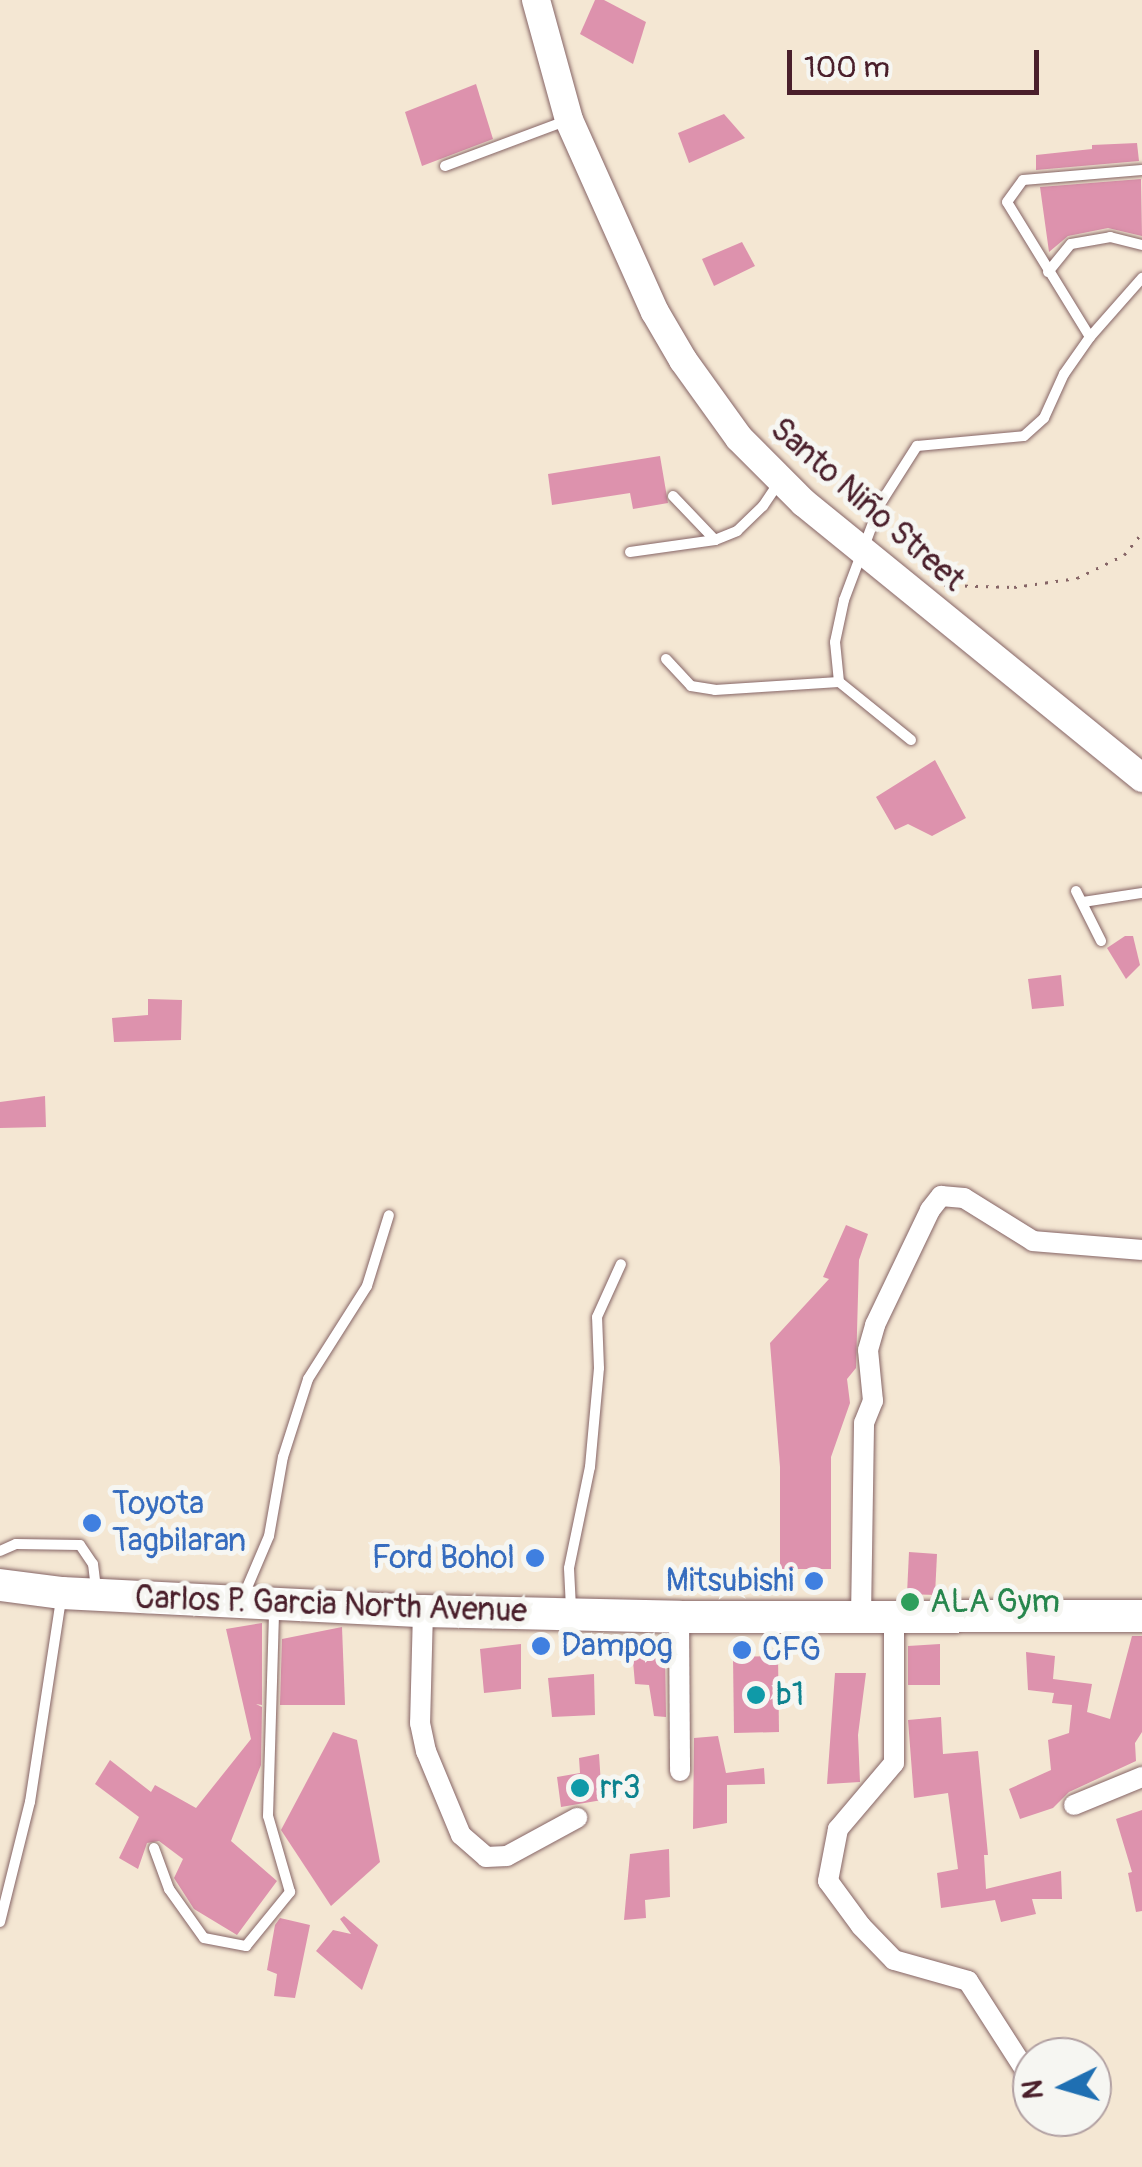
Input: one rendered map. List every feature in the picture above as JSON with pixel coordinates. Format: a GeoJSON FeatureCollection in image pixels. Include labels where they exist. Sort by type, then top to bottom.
{"type":"FeatureCollection","features":[{"type":"Feature","properties":{"kind":"main road","name":"Santo Niño Street"},"geometry":{"type":"LineString","coordinates":[[536,0],[569,120],[655,312],[682,360],[738,438],[863,552],[1142,778]]}},
{"type":"Feature","properties":{"kind":"main road","name":"Carlos P. Garcia North Avenue"},"geometry":{"type":"LineString","coordinates":[[0,1586],[62,1593],[423,1611],[679,1617],[1142,1616]]}},
{"type":"Feature","properties":{"kind":"street"},"geometry":{"type":"LineString","coordinates":[[861,1616],[864,1423],[874,1401],[868,1350],[875,1325],[930,1210],[946,1194],[964,1198],[1033,1241],[1142,1250]]}},
{"type":"Feature","properties":{"kind":"street"},"geometry":{"type":"LineString","coordinates":[[423,1611],[420,1723],[426,1751],[461,1834],[486,1858],[507,1856],[577,1818]]}},
{"type":"Feature","properties":{"kind":"street"},"geometry":{"type":"LineString","coordinates":[[894,1615],[894,1763],[838,1830],[828,1880],[860,1926],[894,1960],[968,1981],[1012,2049]]}},
{"type":"Feature","properties":{"kind":"street"},"geometry":{"type":"LineString","coordinates":[[679,1617],[680,1771]]}},
{"type":"Feature","properties":{"kind":"street"},"geometry":{"type":"LineString","coordinates":[[1074,1806],[1142,1777]]}},
{"type":"Feature","properties":{"kind":"lane"},"geometry":{"type":"LineString","coordinates":[[444,166],[569,120]]}},
{"type":"Feature","properties":{"kind":"lane"},"geometry":{"type":"LineString","coordinates":[[1090,337],[1008,202],[1023,180],[1142,170]]}},
{"type":"Feature","properties":{"kind":"lane"},"geometry":{"type":"LineString","coordinates":[[1048,272],[1071,244],[1110,237],[1142,245]]}},
{"type":"Feature","properties":{"kind":"lane"},"geometry":{"type":"LineString","coordinates":[[911,740],[840,682],[834,642],[844,600],[880,504],[917,446],[1024,436],[1044,418],[1064,374],[1090,337],[1142,278]]}},
{"type":"Feature","properties":{"kind":"lane"},"geometry":{"type":"LineString","coordinates":[[630,552],[715,540],[737,531],[764,506],[781,480]]}},
{"type":"Feature","properties":{"kind":"lane"},"geometry":{"type":"LineString","coordinates":[[673,496],[715,540]]}},
{"type":"Feature","properties":{"kind":"lane"},"geometry":{"type":"LineString","coordinates":[[666,659],[691,686],[715,690],[840,682]]}},
{"type":"Feature","properties":{"kind":"lane"},"geometry":{"type":"LineString","coordinates":[[1076,891],[1102,941]]}},
{"type":"Feature","properties":{"kind":"lane"},"geometry":{"type":"LineString","coordinates":[[1083,902],[1142,893]]}},
{"type":"Feature","properties":{"kind":"lane"},"geometry":{"type":"LineString","coordinates":[[154,1848],[169,1889],[204,1938],[246,1946],[290,1892],[268,1816],[258,1604],[283,1457],[308,1378],[367,1286],[388,1215]]}},
{"type":"Feature","properties":{"kind":"lane"},"geometry":{"type":"LineString","coordinates":[[572,1614],[569,1568],[590,1467],[599,1368],[597,1318],[621,1264]]}},
{"type":"Feature","properties":{"kind":"lane"},"geometry":{"type":"LineString","coordinates":[[0,1552],[16,1544],[80,1545],[93,1564],[96,1595]]}},
{"type":"Feature","properties":{"kind":"lane"},"geometry":{"type":"LineString","coordinates":[[0,1922],[30,1802],[62,1593]]}},
{"type":"Feature","properties":{"kind":"path"},"geometry":{"type":"LineString","coordinates":[[940,585],[1014,587],[1077,578],[1124,555],[1142,533]]}},
{"type":"Feature","properties":{"kind":"building"},"geometry":{"type":"Polygon","coordinates":[[[595,0],[604,0],[646,22],[633,64],[580,34],[595,0]]]}},
{"type":"Feature","properties":{"kind":"building"},"geometry":{"type":"Polygon","coordinates":[[[476,84],[493,139],[422,166],[405,112],[476,84]]]}},
{"type":"Feature","properties":{"kind":"building"},"geometry":{"type":"Polygon","coordinates":[[[724,114],[745,138],[689,163],[678,133],[724,114]]]}},
{"type":"Feature","properties":{"kind":"building"},"geometry":{"type":"Polygon","coordinates":[[[1137,143],[1139,161],[1036,170],[1036,155],[1092,149],[1092,145],[1137,143]]]}},
{"type":"Feature","properties":{"kind":"building"},"geometry":{"type":"Polygon","coordinates":[[[1141,179],[1142,236],[1108,228],[1068,236],[1049,252],[1040,187],[1141,179]]]}},
{"type":"Feature","properties":{"kind":"building"},"geometry":{"type":"Polygon","coordinates":[[[742,242],[755,266],[714,286],[702,259],[742,242]]]}},
{"type":"Feature","properties":{"kind":"building"},"geometry":{"type":"Polygon","coordinates":[[[660,456],[668,503],[633,509],[630,493],[552,505],[548,474],[660,456]]]}},
{"type":"Feature","properties":{"kind":"building"},"geometry":{"type":"Polygon","coordinates":[[[935,760],[966,818],[932,836],[908,824],[895,830],[876,797],[935,760]]]}},
{"type":"Feature","properties":{"kind":"building"},"geometry":{"type":"Polygon","coordinates":[[[1125,936],[1133,936],[1140,965],[1126,979],[1107,948],[1125,936]]]}},
{"type":"Feature","properties":{"kind":"building"},"geometry":{"type":"Polygon","coordinates":[[[1061,975],[1064,1006],[1032,1009],[1028,979],[1061,975]]]}},
{"type":"Feature","properties":{"kind":"building"},"geometry":{"type":"Polygon","coordinates":[[[148,999],[182,1000],[181,1040],[114,1042],[112,1018],[148,1015],[148,999]]]}},
{"type":"Feature","properties":{"kind":"building"},"geometry":{"type":"Polygon","coordinates":[[[45,1096],[46,1127],[0,1128],[0,1102],[45,1096]]]}},
{"type":"Feature","properties":{"kind":"building"},"geometry":{"type":"Polygon","coordinates":[[[846,1225],[868,1234],[859,1260],[856,1368],[847,1379],[850,1403],[831,1457],[831,1569],[780,1569],[780,1467],[770,1343],[829,1279],[823,1277],[846,1225]]]}},
{"type":"Feature","properties":{"kind":"building"},"geometry":{"type":"Polygon","coordinates":[[[909,1552],[937,1554],[935,1595],[907,1594],[909,1552]]]}},
{"type":"Feature","properties":{"kind":"building"},"geometry":{"type":"Polygon","coordinates":[[[262,1623],[262,1705],[256,1704],[262,1707],[261,1765],[231,1841],[277,1881],[237,1935],[194,1909],[174,1878],[183,1859],[159,1841],[147,1843],[138,1869],[119,1858],[139,1817],[95,1784],[110,1760],[151,1792],[155,1785],[196,1808],[251,1739],[226,1629],[262,1623]]]}},
{"type":"Feature","properties":{"kind":"building"},"geometry":{"type":"Polygon","coordinates":[[[342,1627],[345,1705],[280,1705],[282,1639],[342,1627]]]}},
{"type":"Feature","properties":{"kind":"building"},"geometry":{"type":"Polygon","coordinates":[[[1132,1636],[1142,1636],[1142,1732],[1135,1743],[1136,1761],[1069,1792],[1053,1808],[1020,1819],[1009,1789],[1051,1770],[1048,1740],[1069,1733],[1072,1705],[1052,1703],[1054,1693],[1028,1690],[1026,1652],[1055,1656],[1053,1679],[1092,1684],[1087,1712],[1110,1719],[1132,1636]]]}},
{"type":"Feature","properties":{"kind":"building"},"geometry":{"type":"Polygon","coordinates":[[[521,1644],[521,1689],[484,1693],[480,1649],[521,1644]]]}},
{"type":"Feature","properties":{"kind":"building"},"geometry":{"type":"Polygon","coordinates":[[[940,1644],[940,1685],[908,1685],[908,1646],[940,1644]]]}},
{"type":"Feature","properties":{"kind":"building"},"geometry":{"type":"Polygon","coordinates":[[[665,1649],[666,1717],[654,1716],[649,1685],[635,1684],[632,1650],[665,1649]]]}},
{"type":"Feature","properties":{"kind":"building","name":"b1"},"geometry":{"type":"Polygon","coordinates":[[[778,1656],[779,1732],[734,1733],[733,1657],[778,1656]]]}},
{"type":"Feature","properties":{"kind":"building"},"geometry":{"type":"Polygon","coordinates":[[[835,1673],[866,1673],[858,1735],[860,1782],[827,1784],[835,1673]]]}},
{"type":"Feature","properties":{"kind":"building"},"geometry":{"type":"Polygon","coordinates":[[[594,1674],[595,1715],[552,1717],[548,1678],[594,1674]]]}},
{"type":"Feature","properties":{"kind":"building"},"geometry":{"type":"Polygon","coordinates":[[[941,1717],[943,1754],[978,1751],[988,1855],[984,1855],[986,1889],[1061,1871],[1062,1899],[1032,1899],[1036,1914],[1001,1922],[995,1900],[941,1908],[937,1873],[958,1869],[948,1793],[914,1798],[908,1720],[941,1717]]]}},
{"type":"Feature","properties":{"kind":"building"},"geometry":{"type":"Polygon","coordinates":[[[333,1732],[357,1740],[380,1862],[331,1906],[281,1830],[333,1732]]]}},
{"type":"Feature","properties":{"kind":"building"},"geometry":{"type":"Polygon","coordinates":[[[718,1736],[726,1773],[764,1768],[765,1784],[727,1785],[727,1823],[693,1829],[694,1738],[718,1736]]]}},
{"type":"Feature","properties":{"kind":"building","name":"rr3"},"geometry":{"type":"Polygon","coordinates":[[[599,1754],[602,1800],[561,1807],[557,1777],[580,1773],[579,1758],[599,1754]]]}},
{"type":"Feature","properties":{"kind":"building"},"geometry":{"type":"Polygon","coordinates":[[[1142,1810],[1142,1911],[1136,1912],[1128,1873],[1132,1872],[1116,1819],[1142,1810]]]}},
{"type":"Feature","properties":{"kind":"building"},"geometry":{"type":"Polygon","coordinates":[[[669,1849],[670,1897],[645,1900],[646,1918],[624,1920],[630,1854],[669,1849]]]}},
{"type":"Feature","properties":{"kind":"building"},"geometry":{"type":"Polygon","coordinates":[[[344,1916],[378,1945],[362,1990],[316,1951],[333,1930],[351,1934],[340,1919],[344,1916]]]}},
{"type":"Feature","properties":{"kind":"building"},"geometry":{"type":"Polygon","coordinates":[[[280,1918],[310,1925],[295,1998],[274,1996],[277,1974],[267,1970],[275,1925],[280,1918]]]}},
{"type":"Feature","properties":{"kind":"place","name":"Toyota Tagbilaran"},"geometry":{"type":"Point","coordinates":[92,1523]}},
{"type":"Feature","properties":{"kind":"place","name":"Ford Bohol"},"geometry":{"type":"Point","coordinates":[535,1558]}},
{"type":"Feature","properties":{"kind":"place","name":"Mitsubishi"},"geometry":{"type":"Point","coordinates":[814,1581]}},
{"type":"Feature","properties":{"kind":"place","name":"ALA Gym"},"geometry":{"type":"Point","coordinates":[910,1602]}},
{"type":"Feature","properties":{"kind":"place","name":"Dampog"},"geometry":{"type":"Point","coordinates":[541,1646]}},
{"type":"Feature","properties":{"kind":"place","name":"CFG"},"geometry":{"type":"Point","coordinates":[742,1650]}},
{"type":"Feature","properties":{"kind":"place","name":"b1"},"geometry":{"type":"Point","coordinates":[756,1695]}},
{"type":"Feature","properties":{"kind":"place","name":"rr3"},"geometry":{"type":"Point","coordinates":[580,1788]}}]}
